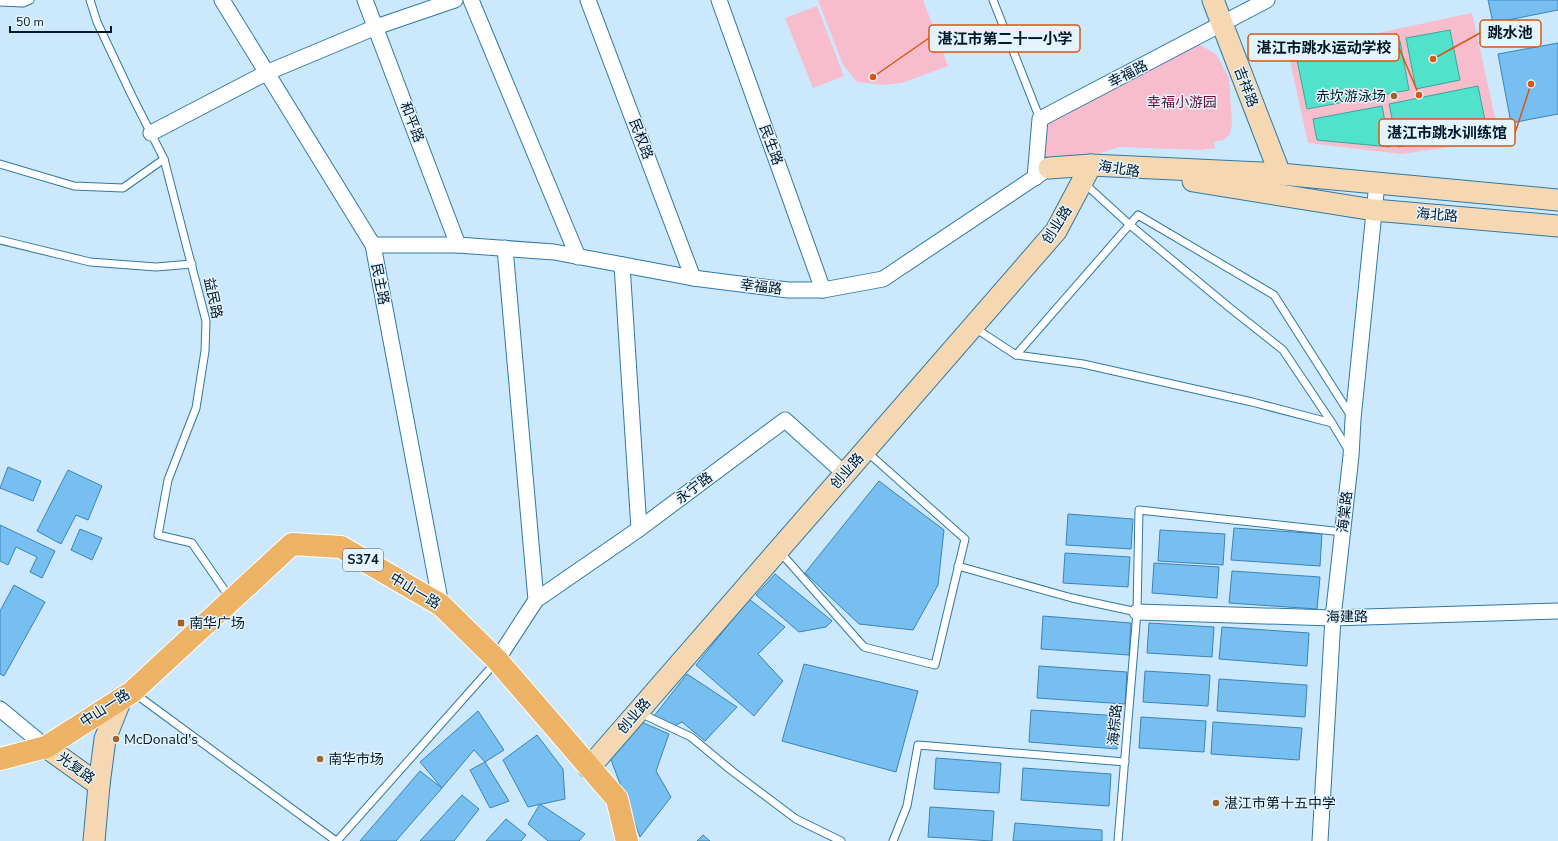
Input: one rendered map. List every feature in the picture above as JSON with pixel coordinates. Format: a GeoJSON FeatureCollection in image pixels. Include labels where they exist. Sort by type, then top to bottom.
{"type":"FeatureCollection","features":[{"type":"Feature","properties":{"kind":"main road","name":"中山一路"},"geometry":{"type":"LineString","coordinates":[[46,747],[126,696],[292,544],[341,547],[441,605],[497,660],[617,799],[627,841]]}},
{"type":"Feature","properties":{"kind":"main road","name":"S374"},"geometry":{"type":"LineString","coordinates":[[0,759],[46,747]]}},
{"type":"Feature","properties":{"kind":"street","name":"民主路"},"geometry":{"type":"LineString","coordinates":[[222,0],[372,245],[441,605]]}},
{"type":"Feature","properties":{"kind":"street","name":"和平路"},"geometry":{"type":"LineString","coordinates":[[365,0],[458,245]]}},
{"type":"Feature","properties":{"kind":"street"},"geometry":{"type":"LineString","coordinates":[[151,133],[266,73],[376,27],[455,0]]}},
{"type":"Feature","properties":{"kind":"street"},"geometry":{"type":"LineString","coordinates":[[471,0],[578,257]]}},
{"type":"Feature","properties":{"kind":"street","name":"民权路"},"geometry":{"type":"LineString","coordinates":[[588,0],[693,278]]}},
{"type":"Feature","properties":{"kind":"street","name":"民生路"},"geometry":{"type":"LineString","coordinates":[[719,0],[823,290]]}},
{"type":"Feature","properties":{"kind":"street","name":"吉祥路"},"geometry":{"type":"LineString","coordinates":[[1213,0],[1280,174]]}},
{"type":"Feature","properties":{"kind":"street","name":"幸福路"},"geometry":{"type":"LineString","coordinates":[[1040,119],[1222,25],[1267,0]]}},
{"type":"Feature","properties":{"kind":"street"},"geometry":{"type":"LineString","coordinates":[[1040,119],[1042,173],[1087,173]]}},
{"type":"Feature","properties":{"kind":"street","name":"幸福路"},"geometry":{"type":"LineString","coordinates":[[372,245],[458,245],[554,252],[693,278],[788,290],[823,290],[883,279],[1042,173]]}},
{"type":"Feature","properties":{"kind":"street","name":"海北路"},"geometry":{"type":"LineString","coordinates":[[1087,173],[1280,174],[1558,200]]}},
{"type":"Feature","properties":{"kind":"street","name":"海北路"},"geometry":{"type":"LineString","coordinates":[[1087,173],[1374,210],[1558,226]]}},
{"type":"Feature","properties":{"kind":"street","name":"创业路"},"geometry":{"type":"LineString","coordinates":[[589,768],[1056,231],[1087,173]]}},
{"type":"Feature","properties":{"kind":"street","name":"海棠路"},"geometry":{"type":"LineString","coordinates":[[1320,841],[1333,618],[1351,456],[1353,418],[1377,183]]}},
{"type":"Feature","properties":{"kind":"street"},"geometry":{"type":"LineString","coordinates":[[497,660],[536,600],[505,248]]}},
{"type":"Feature","properties":{"kind":"street"},"geometry":{"type":"LineString","coordinates":[[622,265],[639,529]]}},
{"type":"Feature","properties":{"kind":"street","name":"永宁路"},"geometry":{"type":"LineString","coordinates":[[536,600],[639,529],[785,420],[845,474]]}},
{"type":"Feature","properties":{"kind":"street","name":"海建路"},"geometry":{"type":"LineString","coordinates":[[1137,612],[1333,618],[1558,611]]}},
{"type":"Feature","properties":{"kind":"street"},"geometry":{"type":"LineString","coordinates":[[99,785],[105,739],[126,696]]}},
{"type":"Feature","properties":{"kind":"street"},"geometry":{"type":"LineString","coordinates":[[0,709],[46,747]]}},
{"type":"Feature","properties":{"kind":"street","name":"光复路"},"geometry":{"type":"LineString","coordinates":[[46,747],[99,785],[94,841]]}},
{"type":"Feature","properties":{"kind":"lane"},"geometry":{"type":"LineString","coordinates":[[0,2],[23,2],[30,0]]}},
{"type":"Feature","properties":{"kind":"lane","name":"益民路"},"geometry":{"type":"LineString","coordinates":[[90,0],[101,28],[164,159],[206,321],[206,351],[196,408],[168,480],[158,535],[192,543],[231,600]]}},
{"type":"Feature","properties":{"kind":"lane"},"geometry":{"type":"LineString","coordinates":[[993,0],[1040,119]]}},
{"type":"Feature","properties":{"kind":"lane"},"geometry":{"type":"LineString","coordinates":[[0,164],[74,186],[123,188],[164,159]]}},
{"type":"Feature","properties":{"kind":"lane"},"geometry":{"type":"LineString","coordinates":[[1087,173],[1130,225],[1283,350],[1332,423],[1351,456]]}},
{"type":"Feature","properties":{"kind":"lane"},"geometry":{"type":"LineString","coordinates":[[1016,355],[1138,215],[1274,295],[1353,418]]}},
{"type":"Feature","properties":{"kind":"lane"},"geometry":{"type":"LineString","coordinates":[[0,240],[90,262],[156,267],[192,264]]}},
{"type":"Feature","properties":{"kind":"lane"},"geometry":{"type":"LineString","coordinates":[[973,327],[1016,355],[1083,364],[1252,402],[1332,423]]}},
{"type":"Feature","properties":{"kind":"lane"},"geometry":{"type":"LineString","coordinates":[[779,550],[864,647],[935,664],[965,539],[865,451]]}},
{"type":"Feature","properties":{"kind":"lane","name":"海棕路"},"geometry":{"type":"LineString","coordinates":[[1118,841],[1137,612],[1139,510],[1343,532]]}},
{"type":"Feature","properties":{"kind":"lane"},"geometry":{"type":"LineString","coordinates":[[958,566],[1072,598],[1137,612]]}},
{"type":"Feature","properties":{"kind":"lane"},"geometry":{"type":"LineString","coordinates":[[126,696],[336,841],[497,660]]}},
{"type":"Feature","properties":{"kind":"lane"},"geometry":{"type":"LineString","coordinates":[[638,712],[692,737],[732,772],[796,819],[841,841]]}},
{"type":"Feature","properties":{"kind":"lane"},"geometry":{"type":"LineString","coordinates":[[893,841],[907,806],[918,745],[1125,762]]}},
{"type":"Feature","properties":{"kind":"green space"},"geometry":{"type":"Polygon","coordinates":[[[818,0],[923,0],[948,66],[902,83],[882,85],[857,82],[843,65],[818,0]]]}},
{"type":"Feature","properties":{"kind":"green space"},"geometry":{"type":"Polygon","coordinates":[[[817,6],[844,76],[813,88],[785,18],[817,6]]]}},
{"type":"Feature","properties":{"kind":"green space","name":"赤坎游泳场"},"geometry":{"type":"Polygon","coordinates":[[[1472,13],[1500,140],[1402,154],[1308,143],[1288,52],[1472,13]]]}},
{"type":"Feature","properties":{"kind":"green space","name":"幸福小游园"},"geometry":{"type":"Polygon","coordinates":[[[1195,42],[1216,54],[1229,78],[1232,124],[1230,134],[1223,140],[1214,142],[1215,148],[1201,150],[1119,147],[1101,153],[1041,158],[1042,121],[1195,42]]]}},
{"type":"Feature","properties":{"kind":"shaded area"},"geometry":{"type":"Polygon","coordinates":[[[1450,30],[1460,80],[1416,89],[1406,38],[1450,30]]]}},
{"type":"Feature","properties":{"kind":"shaded area"},"geometry":{"type":"Polygon","coordinates":[[[1400,41],[1409,90],[1307,109],[1297,60],[1400,41]]]}},
{"type":"Feature","properties":{"kind":"shaded area"},"geometry":{"type":"Polygon","coordinates":[[[1478,86],[1487,130],[1398,147],[1389,104],[1478,86]]]}},
{"type":"Feature","properties":{"kind":"shaded area"},"geometry":{"type":"Polygon","coordinates":[[[1382,106],[1390,147],[1317,140],[1313,119],[1382,106]]]}},
{"type":"Feature","properties":{"kind":"building"},"geometry":{"type":"Polygon","coordinates":[[[1488,0],[1558,0],[1558,10],[1493,23],[1488,0]]]}},
{"type":"Feature","properties":{"kind":"building"},"geometry":{"type":"Polygon","coordinates":[[[1558,43],[1558,114],[1511,123],[1498,54],[1558,43]]]}},
{"type":"Feature","properties":{"kind":"building"},"geometry":{"type":"Polygon","coordinates":[[[8,467],[41,481],[33,501],[0,488],[8,467]]]}},
{"type":"Feature","properties":{"kind":"building"},"geometry":{"type":"Polygon","coordinates":[[[68,470],[102,486],[88,520],[76,515],[61,544],[37,531],[68,470]]]}},
{"type":"Feature","properties":{"kind":"building"},"geometry":{"type":"Polygon","coordinates":[[[879,481],[944,530],[938,585],[913,630],[859,624],[805,573],[879,481]]]}},
{"type":"Feature","properties":{"kind":"building"},"geometry":{"type":"Polygon","coordinates":[[[1068,514],[1133,519],[1131,549],[1066,545],[1068,514]]]}},
{"type":"Feature","properties":{"kind":"building"},"geometry":{"type":"Polygon","coordinates":[[[0,525],[55,551],[42,578],[30,572],[37,557],[16,547],[8,565],[0,561],[0,525]]]}},
{"type":"Feature","properties":{"kind":"building"},"geometry":{"type":"Polygon","coordinates":[[[1234,528],[1322,534],[1320,566],[1231,560],[1234,528]]]}},
{"type":"Feature","properties":{"kind":"building"},"geometry":{"type":"Polygon","coordinates":[[[80,529],[102,538],[92,560],[71,550],[80,529]]]}},
{"type":"Feature","properties":{"kind":"building"},"geometry":{"type":"Polygon","coordinates":[[[1160,530],[1225,534],[1223,565],[1158,561],[1160,530]]]}},
{"type":"Feature","properties":{"kind":"building"},"geometry":{"type":"Polygon","coordinates":[[[1065,553],[1130,557],[1128,587],[1063,583],[1065,553]]]}},
{"type":"Feature","properties":{"kind":"building"},"geometry":{"type":"Polygon","coordinates":[[[1154,563],[1219,567],[1217,598],[1152,593],[1154,563]]]}},
{"type":"Feature","properties":{"kind":"building"},"geometry":{"type":"Polygon","coordinates":[[[1232,571],[1320,577],[1317,609],[1229,603],[1232,571]]]}},
{"type":"Feature","properties":{"kind":"building"},"geometry":{"type":"Polygon","coordinates":[[[775,574],[832,621],[826,627],[799,632],[756,595],[775,574]]]}},
{"type":"Feature","properties":{"kind":"building"},"geometry":{"type":"Polygon","coordinates":[[[14,585],[45,602],[4,676],[0,674],[0,611],[14,585]]]}},
{"type":"Feature","properties":{"kind":"building"},"geometry":{"type":"Polygon","coordinates":[[[749,599],[785,627],[758,654],[783,681],[754,716],[696,665],[749,599]]]}},
{"type":"Feature","properties":{"kind":"building"},"geometry":{"type":"Polygon","coordinates":[[[1043,616],[1131,623],[1129,655],[1041,649],[1043,616]]]}},
{"type":"Feature","properties":{"kind":"building"},"geometry":{"type":"Polygon","coordinates":[[[1149,623],[1214,627],[1212,657],[1147,653],[1149,623]]]}},
{"type":"Feature","properties":{"kind":"building"},"geometry":{"type":"Polygon","coordinates":[[[1222,627],[1309,633],[1307,666],[1219,659],[1222,627]]]}},
{"type":"Feature","properties":{"kind":"building"},"geometry":{"type":"Polygon","coordinates":[[[804,664],[918,691],[896,772],[782,741],[804,664]]]}},
{"type":"Feature","properties":{"kind":"building"},"geometry":{"type":"Polygon","coordinates":[[[1039,666],[1127,672],[1125,704],[1037,698],[1039,666]]]}},
{"type":"Feature","properties":{"kind":"building"},"geometry":{"type":"Polygon","coordinates":[[[1145,671],[1210,675],[1208,706],[1143,702],[1145,671]]]}},
{"type":"Feature","properties":{"kind":"building"},"geometry":{"type":"Polygon","coordinates":[[[687,674],[737,707],[705,741],[682,722],[672,727],[654,716],[687,674]]]}},
{"type":"Feature","properties":{"kind":"building"},"geometry":{"type":"Polygon","coordinates":[[[1219,679],[1307,685],[1305,717],[1217,711],[1219,679]]]}},
{"type":"Feature","properties":{"kind":"building"},"geometry":{"type":"Polygon","coordinates":[[[1031,710],[1119,716],[1117,749],[1029,742],[1031,710]]]}},
{"type":"Feature","properties":{"kind":"building"},"geometry":{"type":"Polygon","coordinates":[[[478,711],[504,750],[485,762],[474,750],[442,788],[420,762],[478,711]]]}},
{"type":"Feature","properties":{"kind":"building"},"geometry":{"type":"Polygon","coordinates":[[[1141,717],[1206,721],[1204,752],[1139,748],[1141,717]]]}},
{"type":"Feature","properties":{"kind":"building"},"geometry":{"type":"Polygon","coordinates":[[[632,718],[669,734],[656,771],[671,797],[640,837],[610,757],[632,718]]]}},
{"type":"Feature","properties":{"kind":"building"},"geometry":{"type":"Polygon","coordinates":[[[1213,722],[1302,728],[1299,760],[1211,754],[1213,722]]]}},
{"type":"Feature","properties":{"kind":"building"},"geometry":{"type":"Polygon","coordinates":[[[537,735],[563,769],[565,799],[528,807],[503,760],[537,735]]]}},
{"type":"Feature","properties":{"kind":"building"},"geometry":{"type":"Polygon","coordinates":[[[936,758],[1001,763],[999,793],[934,789],[936,758]]]}},
{"type":"Feature","properties":{"kind":"building"},"geometry":{"type":"Polygon","coordinates":[[[485,762],[509,801],[490,808],[470,770],[485,762]]]}},
{"type":"Feature","properties":{"kind":"building"},"geometry":{"type":"Polygon","coordinates":[[[1023,768],[1111,774],[1109,806],[1021,800],[1023,768]]]}},
{"type":"Feature","properties":{"kind":"building"},"geometry":{"type":"Polygon","coordinates":[[[420,771],[442,788],[396,841],[360,841],[420,771]]]}},
{"type":"Feature","properties":{"kind":"building"},"geometry":{"type":"Polygon","coordinates":[[[462,795],[479,809],[454,841],[420,841],[462,795]]]}},
{"type":"Feature","properties":{"kind":"building"},"geometry":{"type":"Polygon","coordinates":[[[540,804],[585,834],[579,841],[548,841],[528,824],[540,804]]]}},
{"type":"Feature","properties":{"kind":"building"},"geometry":{"type":"Polygon","coordinates":[[[930,807],[994,811],[992,841],[928,837],[930,807]]]}},
{"type":"Feature","properties":{"kind":"building"},"geometry":{"type":"Polygon","coordinates":[[[506,819],[526,835],[521,841],[486,841],[506,819]]]}},
{"type":"Feature","properties":{"kind":"building"},"geometry":{"type":"Polygon","coordinates":[[[1015,823],[1102,830],[1102,841],[1013,841],[1015,823]]]}},
{"type":"Feature","properties":{"kind":"building"},"geometry":{"type":"Polygon","coordinates":[[[703,835],[710,841],[697,841],[703,835]]]}},
{"type":"Feature","properties":{"kind":"place","name":"跳水池"},"geometry":{"type":"Point","coordinates":[1433,59]}},
{"type":"Feature","properties":{"kind":"place","name":"湛江市第二十一小学"},"geometry":{"type":"Point","coordinates":[873,77]}},
{"type":"Feature","properties":{"kind":"place","name":"湛江市跳水训练馆"},"geometry":{"type":"Point","coordinates":[1531,84]}},
{"type":"Feature","properties":{"kind":"place","name":"湛江市跳水运动学校"},"geometry":{"type":"Point","coordinates":[1419,95]}},
{"type":"Feature","properties":{"kind":"place","name":"赤坎游泳场"},"geometry":{"type":"Point","coordinates":[1394,96]}},
{"type":"Feature","properties":{"kind":"place","name":"南华广场"},"geometry":{"type":"Point","coordinates":[181,623]}},
{"type":"Feature","properties":{"kind":"place","name":"McDonald's"},"geometry":{"type":"Point","coordinates":[116,739]}},
{"type":"Feature","properties":{"kind":"place","name":"南华市场"},"geometry":{"type":"Point","coordinates":[320,759]}},
{"type":"Feature","properties":{"kind":"place","name":"湛江市第十五中学"},"geometry":{"type":"Point","coordinates":[1216,803]}}]}
